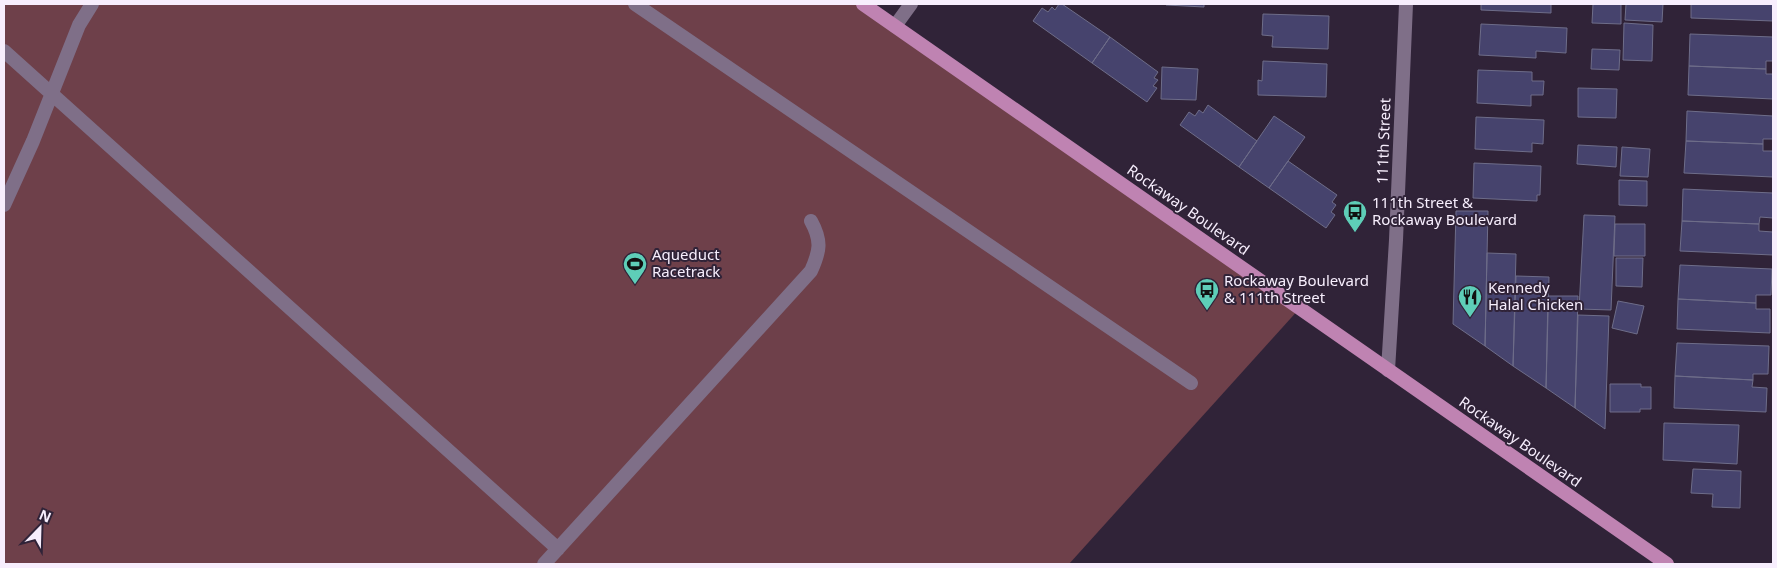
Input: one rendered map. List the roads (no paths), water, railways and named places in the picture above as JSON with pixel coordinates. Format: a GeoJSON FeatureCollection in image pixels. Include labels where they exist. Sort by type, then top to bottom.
{"type":"FeatureCollection","features":[{"type":"Feature","properties":{"kind":"main road","name":"Rockaway Boulevard"},"geometry":{"type":"LineString","coordinates":[[863,4],[1667,564]]}},
{"type":"Feature","properties":{"kind":"street"},"geometry":{"type":"LineString","coordinates":[[4,205],[33,141],[79,25],[92,4]]}},
{"type":"Feature","properties":{"kind":"street"},"geometry":{"type":"LineString","coordinates":[[635,4],[1192,383]]}},
{"type":"Feature","properties":{"kind":"street"},"geometry":{"type":"LineString","coordinates":[[895,26],[911,4]]}},
{"type":"Feature","properties":{"kind":"street","name":"111th Street"},"geometry":{"type":"LineString","coordinates":[[1388,370],[1406,4]]}},
{"type":"Feature","properties":{"kind":"street"},"geometry":{"type":"LineString","coordinates":[[4,51],[558,550]]}},
{"type":"Feature","properties":{"kind":"street"},"geometry":{"type":"LineString","coordinates":[[544,564],[811,271],[818,256],[819,243],[811,221]]}},
{"type":"Feature","properties":{"kind":"place","name":"111th Street & Rockaway Boulevard"},"geometry":{"type":"Point","coordinates":[1355,233]}},
{"type":"Feature","properties":{"kind":"place","name":"Aqueduct Racetrack"},"geometry":{"type":"Point","coordinates":[635,285]}},
{"type":"Feature","properties":{"kind":"place","name":"Rockaway Boulevard & 111th Street"},"geometry":{"type":"Point","coordinates":[1207,311]}},
{"type":"Feature","properties":{"kind":"place","name":"Kennedy Halal Chicken"},"geometry":{"type":"Point","coordinates":[1470,318]}}]}
